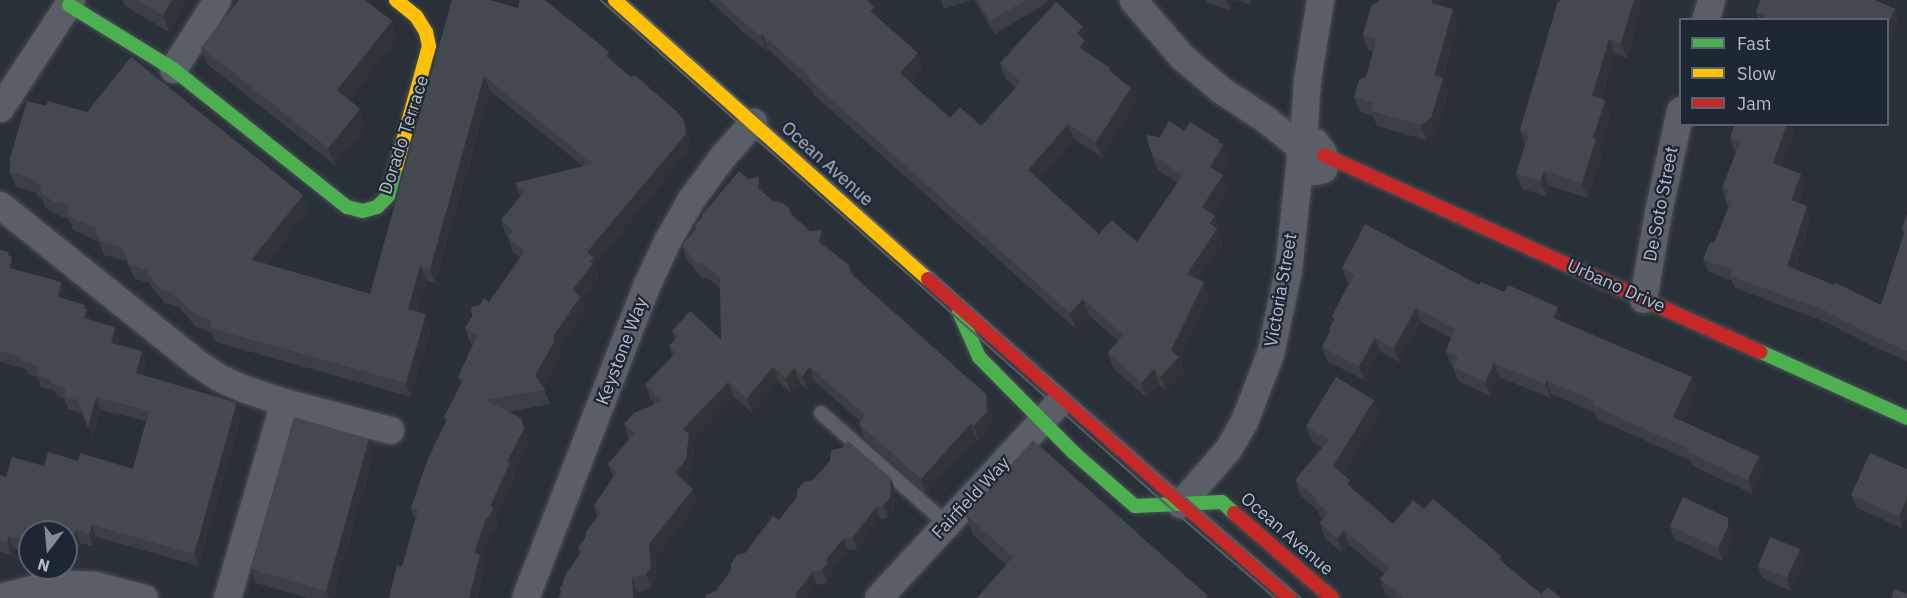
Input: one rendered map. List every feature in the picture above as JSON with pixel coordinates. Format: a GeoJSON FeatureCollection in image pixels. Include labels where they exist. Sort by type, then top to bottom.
{"type":"FeatureCollection","features":[{"type":"Feature","properties":{"kind":"main road","name":"Dorado Terrace"},"geometry":{"type":"LineString","coordinates":[[70,2],[173,69],[347,207],[363,211],[377,207],[388,196],[429,46],[426,32],[416,16],[396,0]]}},
{"type":"Feature","properties":{"kind":"main road","name":"Ocean Avenue"},"geometry":{"type":"LineString","coordinates":[[615,0],[1284,596]]}},
{"type":"Feature","properties":{"kind":"main road","name":"Ocean Avenue"},"geometry":{"type":"LineString","coordinates":[[664,27],[675,53]]}},
{"type":"Feature","properties":{"kind":"main road","name":"Urbano Drive"},"geometry":{"type":"LineString","coordinates":[[1307,149],[1907,418]]}},
{"type":"Feature","properties":{"kind":"main road","name":"Ocean Avenue"},"geometry":{"type":"LineString","coordinates":[[954,302],[979,357],[1073,452],[1135,506],[1222,502],[1332,598]]}},
{"type":"Feature","properties":{"kind":"street"},"geometry":{"type":"LineString","coordinates":[[173,69],[217,0]]}},
{"type":"Feature","properties":{"kind":"street","name":"Urbano Drive"},"geometry":{"type":"LineString","coordinates":[[1133,0],[1182,57],[1221,90],[1307,149]]}},
{"type":"Feature","properties":{"kind":"street","name":"Victoria Street"},"geometry":{"type":"LineString","coordinates":[[1180,504],[1228,449],[1244,421],[1270,354],[1288,270],[1307,149],[1307,80],[1320,0]]}},
{"type":"Feature","properties":{"kind":"street"},"geometry":{"type":"LineString","coordinates":[[1706,18],[1711,0]]}},
{"type":"Feature","properties":{"kind":"street","name":"Dorado Terrace"},"geometry":{"type":"LineString","coordinates":[[0,108],[70,2]]}},
{"type":"Feature","properties":{"kind":"street","name":"De Soto Street"},"geometry":{"type":"LineString","coordinates":[[1643,299],[1658,212],[1679,115]]}},
{"type":"Feature","properties":{"kind":"street","name":"Keystone Way"},"geometry":{"type":"LineString","coordinates":[[525,598],[647,284],[667,241],[691,199],[722,157],[753,122]]}},
{"type":"Feature","properties":{"kind":"street"},"geometry":{"type":"LineString","coordinates":[[0,205],[197,363],[245,390],[390,430]]}},
{"type":"Feature","properties":{"kind":"street","name":"Fairfield Way"},"geometry":{"type":"LineString","coordinates":[[878,598],[1063,398]]}},
{"type":"Feature","properties":{"kind":"street"},"geometry":{"type":"LineString","coordinates":[[227,598],[284,402]]}},
{"type":"Feature","properties":{"kind":"street"},"geometry":{"type":"LineString","coordinates":[[0,597],[43,586],[71,584],[95,585],[144,598]]}},
{"type":"Feature","properties":{"kind":"lane"},"geometry":{"type":"LineString","coordinates":[[821,413],[946,524]]}},
{"type":"Feature","properties":{"kind":"building"},"geometry":{"type":"Polygon","coordinates":[[[137,0],[172,0],[163,15],[137,0]]]}},
{"type":"Feature","properties":{"kind":"building"},"geometry":{"type":"Polygon","coordinates":[[[239,0],[365,0],[392,21],[337,90],[360,109],[328,148],[201,47],[239,0]]]}},
{"type":"Feature","properties":{"kind":"building"},"geometry":{"type":"Polygon","coordinates":[[[452,0],[490,0],[518,8],[520,0],[545,0],[609,52],[606,56],[631,77],[636,76],[676,111],[684,120],[686,134],[587,252],[594,258],[590,261],[593,264],[573,289],[580,297],[554,335],[554,342],[535,375],[545,390],[485,400],[521,418],[524,429],[507,462],[510,463],[491,504],[493,509],[486,519],[474,553],[480,555],[469,598],[389,598],[397,565],[402,567],[418,510],[411,508],[427,461],[447,419],[444,417],[463,380],[458,377],[477,336],[465,328],[472,317],[471,307],[480,305],[484,298],[489,302],[525,251],[508,237],[513,230],[501,220],[525,191],[515,183],[593,164],[484,76],[430,269],[420,266],[408,309],[426,314],[406,383],[210,328],[212,321],[190,311],[173,293],[160,289],[147,274],[148,270],[130,265],[121,247],[99,241],[95,228],[68,216],[67,205],[54,202],[40,192],[41,185],[32,182],[33,179],[10,172],[10,158],[27,101],[46,106],[48,101],[87,112],[131,57],[303,195],[251,260],[370,294],[452,0]]]}},
{"type":"Feature","properties":{"kind":"building"},"geometry":{"type":"Polygon","coordinates":[[[719,0],[867,0],[874,7],[870,11],[918,53],[900,73],[950,118],[960,107],[981,126],[1021,82],[1000,63],[1056,2],[1083,27],[1077,33],[1085,41],[1079,47],[1110,68],[1109,70],[1131,88],[1096,142],[1068,124],[1028,170],[1099,234],[1112,220],[1137,242],[1183,175],[1152,155],[1146,135],[1160,137],[1169,121],[1184,131],[1190,122],[1219,140],[1218,142],[1223,145],[1210,167],[1223,175],[1202,207],[1215,216],[1210,223],[1217,229],[1187,274],[1204,282],[1171,350],[1179,357],[1161,376],[1154,369],[1141,383],[1108,352],[1124,335],[1083,299],[1070,313],[762,34],[761,36],[719,0]]]}},
{"type":"Feature","properties":{"kind":"building"},"geometry":{"type":"Polygon","coordinates":[[[977,0],[1026,0],[990,21],[977,0]]]}},
{"type":"Feature","properties":{"kind":"building"},"geometry":{"type":"Polygon","coordinates":[[[1380,0],[1432,0],[1431,3],[1453,9],[1434,75],[1443,78],[1431,118],[1421,125],[1371,111],[1374,103],[1354,97],[1359,80],[1366,77],[1377,39],[1363,35],[1371,6],[1380,0]]]}},
{"type":"Feature","properties":{"kind":"building"},"geometry":{"type":"Polygon","coordinates":[[[1634,0],[1621,43],[1609,39],[1592,96],[1605,100],[1582,183],[1544,171],[1541,181],[1516,174],[1529,133],[1520,130],[1558,1],[1634,0]]]}},
{"type":"Feature","properties":{"kind":"building"},"geometry":{"type":"Polygon","coordinates":[[[1760,0],[1875,0],[1895,9],[1889,21],[1889,18],[1764,18],[1765,15],[1756,12],[1760,0]]]}},
{"type":"Feature","properties":{"kind":"building"},"geometry":{"type":"Polygon","coordinates":[[[1734,126],[1786,126],[1773,163],[1801,174],[1791,200],[1807,206],[1787,266],[1834,285],[1836,283],[1881,305],[1905,230],[1902,229],[1907,214],[1907,351],[1824,310],[1730,276],[1732,270],[1703,259],[1709,244],[1715,241],[1731,201],[1725,199],[1728,190],[1722,188],[1740,142],[1730,138],[1734,126]]]}},
{"type":"Feature","properties":{"kind":"building"},"geometry":{"type":"Polygon","coordinates":[[[739,171],[748,179],[759,177],[758,188],[773,201],[783,203],[789,208],[789,213],[810,231],[822,230],[819,242],[849,265],[850,273],[986,394],[987,412],[974,426],[971,423],[921,479],[859,424],[866,416],[810,367],[802,376],[794,368],[786,378],[773,367],[747,398],[728,382],[683,429],[689,434],[686,459],[675,473],[693,489],[649,544],[651,566],[646,574],[632,577],[633,598],[558,598],[567,572],[582,551],[578,548],[586,532],[601,512],[594,506],[617,472],[608,464],[635,433],[624,424],[634,413],[662,401],[645,385],[676,353],[669,346],[678,336],[672,331],[690,311],[721,339],[720,278],[702,263],[696,263],[682,245],[697,228],[695,226],[702,215],[739,171]]]}},
{"type":"Feature","properties":{"kind":"building"},"geometry":{"type":"Polygon","coordinates":[[[1365,224],[1479,285],[1481,282],[1504,292],[1508,285],[1558,307],[1553,318],[1692,377],[1673,417],[1759,456],[1748,480],[1688,452],[1689,449],[1592,405],[1594,401],[1546,380],[1545,384],[1494,363],[1485,382],[1453,367],[1458,357],[1446,351],[1455,329],[1416,308],[1394,348],[1375,338],[1359,366],[1322,347],[1335,318],[1332,316],[1354,275],[1342,268],[1365,224]]]}},
{"type":"Feature","properties":{"kind":"building"},"geometry":{"type":"Polygon","coordinates":[[[0,250],[9,252],[8,256],[12,257],[9,268],[61,282],[58,297],[85,305],[84,308],[87,309],[84,318],[115,327],[111,343],[142,351],[136,373],[234,402],[236,405],[194,554],[92,525],[89,534],[78,531],[78,520],[18,520],[18,539],[9,536],[7,543],[0,541],[0,475],[6,477],[12,457],[44,466],[48,452],[78,461],[80,453],[133,469],[149,411],[96,397],[88,427],[78,400],[64,397],[66,388],[52,384],[49,378],[37,375],[39,366],[23,362],[21,357],[0,351],[0,250]]]}},
{"type":"Feature","properties":{"kind":"building"},"geometry":{"type":"Polygon","coordinates":[[[1336,377],[1374,400],[1333,466],[1350,480],[1347,484],[1393,524],[1413,500],[1424,509],[1433,499],[1501,556],[1499,559],[1541,594],[1548,587],[1561,598],[1404,598],[1380,579],[1390,568],[1344,530],[1337,538],[1320,523],[1328,513],[1315,501],[1317,499],[1295,480],[1329,440],[1306,426],[1336,377]]]}},
{"type":"Feature","properties":{"kind":"building"},"geometry":{"type":"Polygon","coordinates":[[[294,417],[369,439],[326,591],[251,569],[294,417]]]}},
{"type":"Feature","properties":{"kind":"building"},"geometry":{"type":"Polygon","coordinates":[[[1033,440],[1208,596],[1206,598],[977,598],[1013,557],[966,515],[1033,440]]]}},
{"type":"Feature","properties":{"kind":"building"},"geometry":{"type":"Polygon","coordinates":[[[848,441],[891,478],[890,498],[883,505],[876,507],[853,537],[844,538],[827,558],[827,564],[822,570],[812,572],[796,594],[796,598],[705,598],[706,595],[717,590],[731,570],[731,564],[737,555],[745,553],[773,516],[779,520],[797,497],[797,490],[804,482],[813,480],[830,461],[831,450],[842,448],[848,441]]]}},
{"type":"Feature","properties":{"kind":"building"},"geometry":{"type":"Polygon","coordinates":[[[1870,453],[1907,469],[1907,498],[1899,516],[1851,495],[1870,453]]]}},
{"type":"Feature","properties":{"kind":"building"},"geometry":{"type":"Polygon","coordinates":[[[1683,497],[1728,518],[1728,527],[1718,548],[1670,526],[1683,497]]]}},
{"type":"Feature","properties":{"kind":"building"},"geometry":{"type":"Polygon","coordinates":[[[1770,537],[1800,549],[1787,578],[1758,566],[1770,537]]]}},
{"type":"Feature","properties":{"kind":"building"},"geometry":{"type":"Polygon","coordinates":[[[1895,589],[1906,594],[1907,592],[1907,598],[1891,598],[1895,589]]]}},
{"type":"Feature","properties":{"kind":"tram line"},"geometry":{"type":"LineString","coordinates":[[601,0],[1150,490],[1275,598]]}},
{"type":"Feature","properties":{"kind":"tram line"},"geometry":{"type":"LineString","coordinates":[[627,0],[1161,477],[1301,598]]}},
{"type":"Feature","properties":{"kind":"traffic: fast"},"geometry":{"type":"LineString","coordinates":[[69,5],[173,69],[347,207],[363,211],[377,207],[388,196],[396,167]]}},
{"type":"Feature","properties":{"kind":"traffic: fast"},"geometry":{"type":"LineString","coordinates":[[959,312],[979,357],[1073,452],[1135,506],[1222,502],[1234,513]]}},
{"type":"Feature","properties":{"kind":"traffic: fast"},"geometry":{"type":"LineString","coordinates":[[1761,352],[1907,418]]}},
{"type":"Feature","properties":{"kind":"traffic: slow"},"geometry":{"type":"LineString","coordinates":[[396,0],[416,16],[426,32],[429,46],[396,167]]}},
{"type":"Feature","properties":{"kind":"traffic: slow"},"geometry":{"type":"LineString","coordinates":[[615,0],[928,279]]}},
{"type":"Feature","properties":{"kind":"traffic: jam"},"geometry":{"type":"LineString","coordinates":[[1324,155],[1761,352]]}},
{"type":"Feature","properties":{"kind":"traffic: jam"},"geometry":{"type":"LineString","coordinates":[[928,279],[1290,598]]}},
{"type":"Feature","properties":{"kind":"traffic: jam"},"geometry":{"type":"LineString","coordinates":[[1234,513],[1332,598]]}}]}
